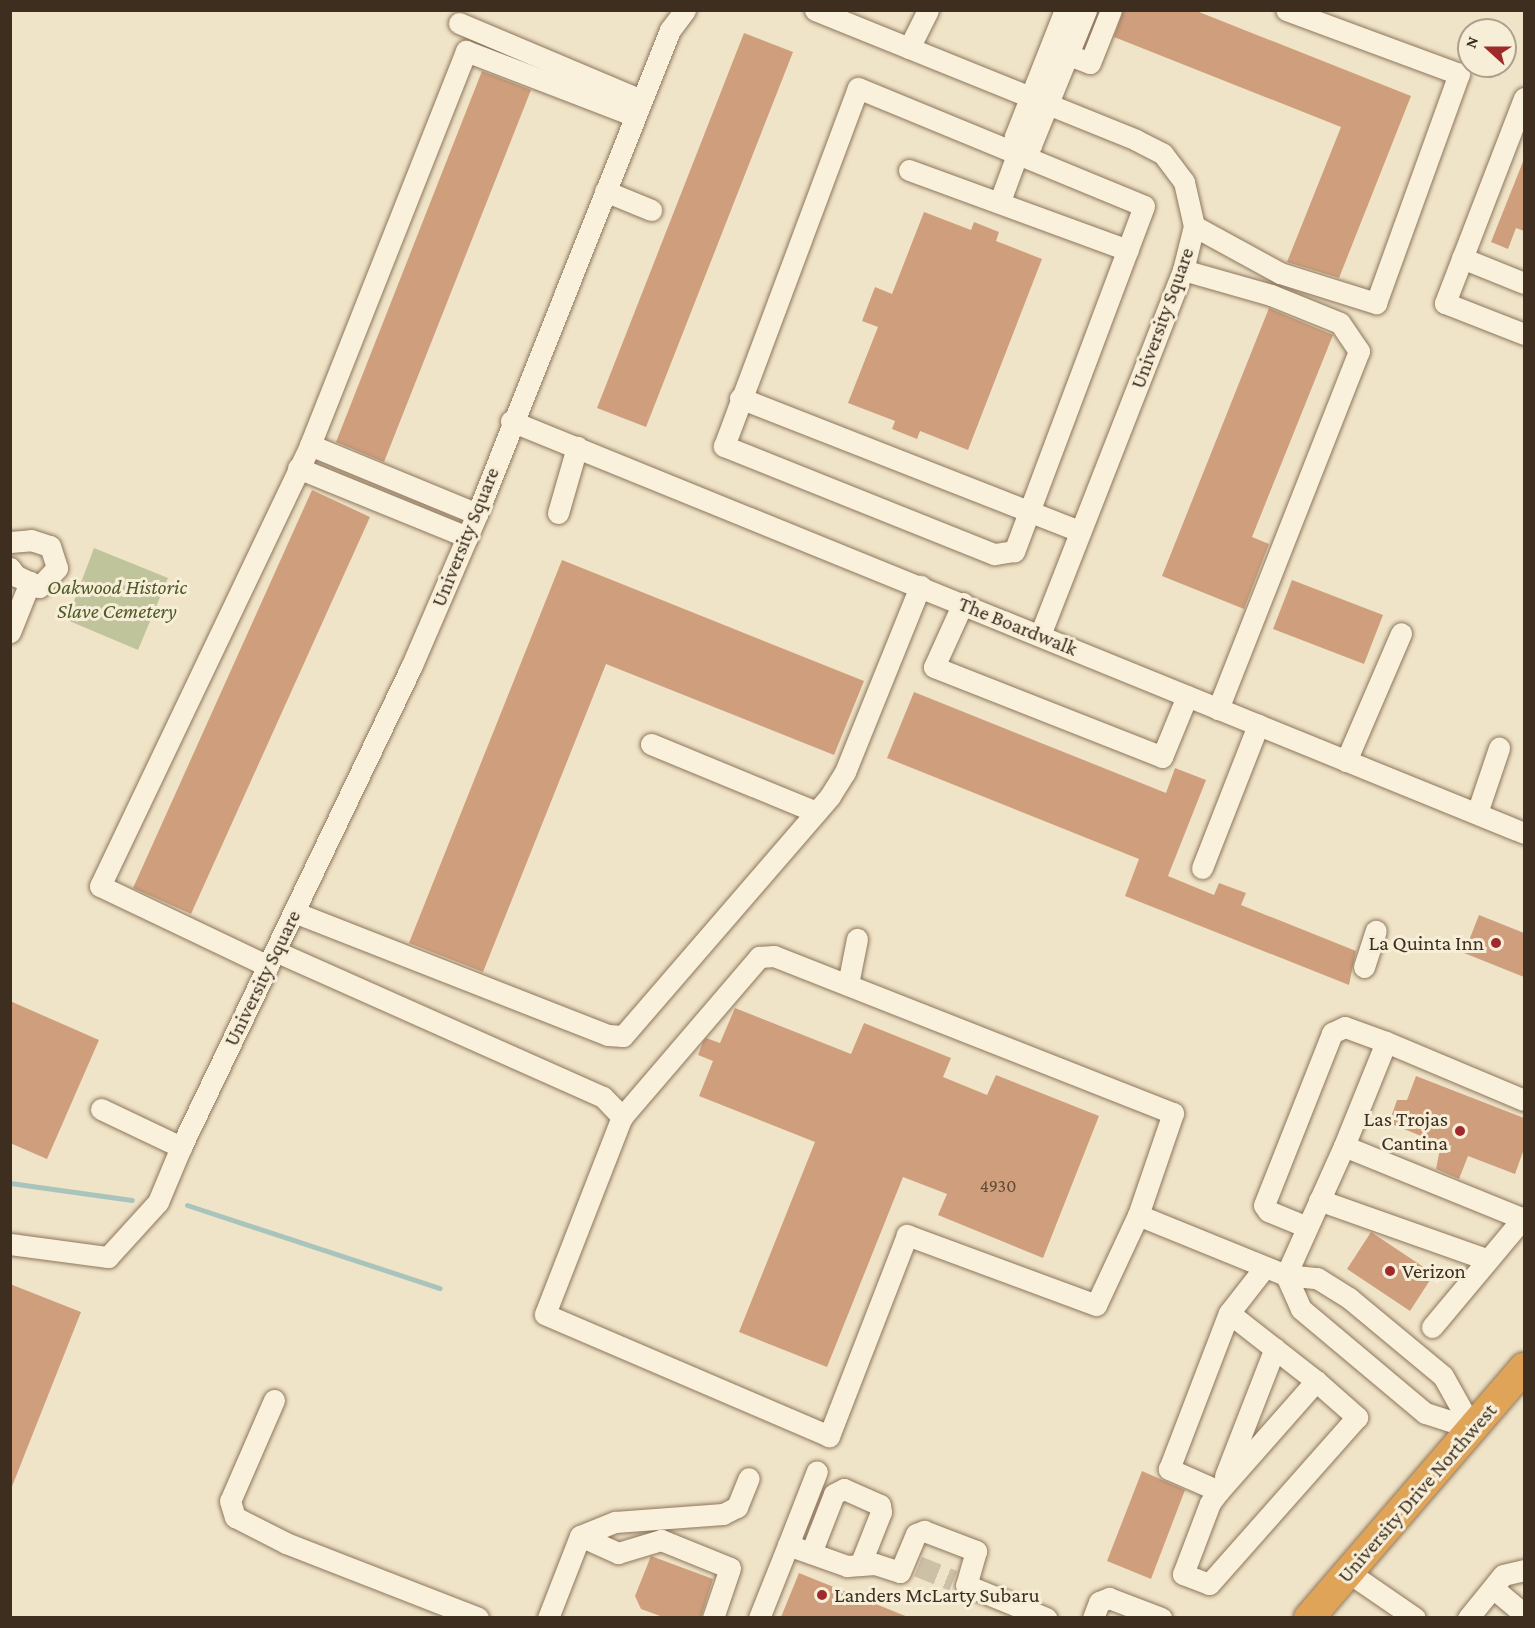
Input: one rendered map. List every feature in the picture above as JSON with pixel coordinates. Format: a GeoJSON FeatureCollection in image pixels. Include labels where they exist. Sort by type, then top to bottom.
{"type":"FeatureCollection","features":[{"type":"Feature","properties":{"kind":"highway","name":"University Drive Northwest"},"geometry":{"type":"LineString","coordinates":[[1309,1617],[1524,1368]]}},
{"type":"Feature","properties":{"kind":"street","name":"University Square"},"geometry":{"type":"LineString","coordinates":[[10,1244],[108,1257],[158,1202],[181,1147],[294,912],[467,537],[670,30],[685,10]]}},
{"type":"Feature","properties":{"kind":"street","name":"University Square"},"geometry":{"type":"LineString","coordinates":[[815,10],[1040,100],[1163,154],[1184,182],[1194,226],[1182,270],[1040,634]]}},
{"type":"Feature","properties":{"kind":"street"},"geometry":{"type":"LineString","coordinates":[[909,48],[928,10]]}},
{"type":"Feature","properties":{"kind":"street"},"geometry":{"type":"LineString","coordinates":[[1040,100],[1065,10]]}},
{"type":"Feature","properties":{"kind":"street"},"geometry":{"type":"LineString","coordinates":[[1000,201],[1018,152],[1015,136],[1069,54],[1086,10]]}},
{"type":"Feature","properties":{"kind":"street"},"geometry":{"type":"LineString","coordinates":[[1069,54],[1090,63],[1111,10]]}},
{"type":"Feature","properties":{"kind":"street"},"geometry":{"type":"LineString","coordinates":[[1194,226],[1280,273],[1376,303],[1459,74],[1286,10]]}},
{"type":"Feature","properties":{"kind":"street"},"geometry":{"type":"LineString","coordinates":[[459,23],[638,108]]}},
{"type":"Feature","properties":{"kind":"street"},"geometry":{"type":"LineString","coordinates":[[622,1117],[603,1097],[100,886],[310,444],[466,51],[638,108]]}},
{"type":"Feature","properties":{"kind":"street"},"geometry":{"type":"LineString","coordinates":[[858,88],[1018,152],[1144,206],[1014,552],[994,554],[724,446],[740,398],[858,88]]}},
{"type":"Feature","properties":{"kind":"street"},"geometry":{"type":"LineString","coordinates":[[1524,98],[1445,303],[1524,334]]}},
{"type":"Feature","properties":{"kind":"street"},"geometry":{"type":"LineString","coordinates":[[909,170],[1000,201],[1128,250]]}},
{"type":"Feature","properties":{"kind":"street"},"geometry":{"type":"LineString","coordinates":[[605,191],[651,210]]}},
{"type":"Feature","properties":{"kind":"street"},"geometry":{"type":"LineString","coordinates":[[1462,258],[1524,283]]}},
{"type":"Feature","properties":{"kind":"street"},"geometry":{"type":"LineString","coordinates":[[1182,270],[1271,295],[1340,323],[1359,351],[1218,709]]}},
{"type":"Feature","properties":{"kind":"street"},"geometry":{"type":"LineString","coordinates":[[740,398],[1080,531]]}},
{"type":"Feature","properties":{"kind":"street","name":"The Boardwalk"},"geometry":{"type":"LineString","coordinates":[[512,421],[920,585],[1524,833]]}},
{"type":"Feature","properties":{"kind":"street"},"geometry":{"type":"LineString","coordinates":[[310,444],[477,514]]}},
{"type":"Feature","properties":{"kind":"street"},"geometry":{"type":"LineString","coordinates":[[558,513],[577,447]]}},
{"type":"Feature","properties":{"kind":"street"},"geometry":{"type":"LineString","coordinates":[[298,468],[467,537]]}},
{"type":"Feature","properties":{"kind":"street"},"geometry":{"type":"LineString","coordinates":[[10,542],[31,540],[50,546],[57,568],[39,587],[10,568]]}},
{"type":"Feature","properties":{"kind":"street"},"geometry":{"type":"LineString","coordinates":[[10,632],[30,582]]}},
{"type":"Feature","properties":{"kind":"street"},"geometry":{"type":"LineString","coordinates":[[294,912],[600,1032],[623,1036],[816,812],[845,772],[920,585]]}},
{"type":"Feature","properties":{"kind":"street"},"geometry":{"type":"LineString","coordinates":[[963,603],[934,667],[1162,757],[1186,696]]}},
{"type":"Feature","properties":{"kind":"street"},"geometry":{"type":"LineString","coordinates":[[1346,761],[1401,633]]}},
{"type":"Feature","properties":{"kind":"street"},"geometry":{"type":"LineString","coordinates":[[1203,868],[1258,725]]}},
{"type":"Feature","properties":{"kind":"street"},"geometry":{"type":"LineString","coordinates":[[651,744],[816,812]]}},
{"type":"Feature","properties":{"kind":"street"},"geometry":{"type":"LineString","coordinates":[[1477,813],[1499,748]]}},
{"type":"Feature","properties":{"kind":"street"},"geometry":{"type":"LineString","coordinates":[[1364,967],[1377,931]]}},
{"type":"Feature","properties":{"kind":"street"},"geometry":{"type":"LineString","coordinates":[[848,984],[858,939]]}},
{"type":"Feature","properties":{"kind":"street"},"geometry":{"type":"LineString","coordinates":[[774,956],[848,984],[1173,1113],[1138,1215],[1096,1305],[907,1235],[829,1436],[545,1314],[622,1117],[759,957],[774,956]]}},
{"type":"Feature","properties":{"kind":"street"},"geometry":{"type":"LineString","coordinates":[[1307,1227],[1268,1211],[1264,1205],[1332,1033],[1345,1027],[1524,1100]]}},
{"type":"Feature","properties":{"kind":"street"},"geometry":{"type":"LineString","coordinates":[[1386,1042],[1344,1146],[1286,1275],[1301,1309],[1425,1413],[1472,1428]]}},
{"type":"Feature","properties":{"kind":"street"},"geometry":{"type":"LineString","coordinates":[[101,1109],[181,1147]]}},
{"type":"Feature","properties":{"kind":"street"},"geometry":{"type":"LineString","coordinates":[[1344,1146],[1524,1218],[1432,1327]]}},
{"type":"Feature","properties":{"kind":"street"},"geometry":{"type":"LineString","coordinates":[[1319,1200],[1488,1260]]}},
{"type":"Feature","properties":{"kind":"street"},"geometry":{"type":"LineString","coordinates":[[1138,1215],[1286,1275],[1317,1278],[1349,1298],[1443,1376],[1472,1428]]}},
{"type":"Feature","properties":{"kind":"street"},"geometry":{"type":"LineString","coordinates":[[1220,1491],[1169,1469],[1230,1313],[1265,1267]]}},
{"type":"Feature","properties":{"kind":"street"},"geometry":{"type":"LineString","coordinates":[[1230,1313],[1317,1382],[1357,1417],[1209,1584],[1183,1574],[1210,1503],[1317,1382]]}},
{"type":"Feature","properties":{"kind":"street"},"geometry":{"type":"LineString","coordinates":[[1220,1491],[1275,1348]]}},
{"type":"Feature","properties":{"kind":"street"},"geometry":{"type":"LineString","coordinates":[[274,1400],[230,1501],[235,1517],[252,1528],[439,1610],[478,1617]]}},
{"type":"Feature","properties":{"kind":"street"},"geometry":{"type":"LineString","coordinates":[[759,1617],[817,1471]]}},
{"type":"Feature","properties":{"kind":"street"},"geometry":{"type":"LineString","coordinates":[[548,1617],[580,1536],[615,1522],[723,1514],[737,1507],[749,1478]]}},
{"type":"Feature","properties":{"kind":"street"},"geometry":{"type":"LineString","coordinates":[[811,1553],[834,1494],[844,1489],[880,1505],[881,1512],[860,1565]]}},
{"type":"Feature","properties":{"kind":"street"},"geometry":{"type":"LineString","coordinates":[[788,1545],[847,1566],[874,1564],[900,1572],[912,1563],[916,1534],[924,1531],[966,1544],[976,1551],[959,1582],[1015,1611],[1046,1617]]}},
{"type":"Feature","properties":{"kind":"street"},"geometry":{"type":"LineString","coordinates":[[580,1536],[618,1553],[662,1540],[730,1568],[714,1617]]}},
{"type":"Feature","properties":{"kind":"street"},"geometry":{"type":"LineString","coordinates":[[1468,1617],[1503,1575],[1524,1570]]}},
{"type":"Feature","properties":{"kind":"street"},"geometry":{"type":"LineString","coordinates":[[1348,1572],[1415,1617]]}},
{"type":"Feature","properties":{"kind":"street"},"geometry":{"type":"LineString","coordinates":[[1493,1588],[1524,1614]]}},
{"type":"Feature","properties":{"kind":"street"},"geometry":{"type":"LineString","coordinates":[[1093,1617],[1099,1602],[1109,1598],[1161,1617]]}},
{"type":"Feature","properties":{"kind":"green space","name":"Oakwood Historic Slave Cemetery"},"geometry":{"type":"Polygon","coordinates":[[[94,548],[168,578],[138,650],[67,620],[94,548]]]}},
{"type":"Feature","properties":{"kind":"building"},"geometry":{"type":"Polygon","coordinates":[[[1123,10],[1194,10],[1411,96],[1339,278],[1287,262],[1341,127],[1114,37],[1123,10]]]}},
{"type":"Feature","properties":{"kind":"building"},"geometry":{"type":"Polygon","coordinates":[[[744,33],[793,52],[646,427],[597,408],[744,33]]]}},
{"type":"Feature","properties":{"kind":"building"},"geometry":{"type":"Polygon","coordinates":[[[482,71],[531,90],[384,462],[336,442],[482,71]]]}},
{"type":"Feature","properties":{"kind":"building"},"geometry":{"type":"Polygon","coordinates":[[[1524,159],[1524,231],[1516,228],[1508,249],[1491,242],[1524,159]]]}},
{"type":"Feature","properties":{"kind":"building"},"geometry":{"type":"Polygon","coordinates":[[[924,212],[971,230],[974,222],[999,232],[996,241],[1042,259],[968,450],[920,431],[917,439],[892,429],[895,421],[848,403],[878,327],[862,321],[875,287],[892,294],[924,212]]]}},
{"type":"Feature","properties":{"kind":"building"},"geometry":{"type":"Polygon","coordinates":[[[1269,308],[1333,335],[1252,537],[1269,544],[1244,609],[1162,576],[1269,308]]]}},
{"type":"Feature","properties":{"kind":"building"},"geometry":{"type":"Polygon","coordinates":[[[312,490],[370,517],[191,914],[133,888],[312,490]]]}},
{"type":"Feature","properties":{"kind":"building"},"geometry":{"type":"Polygon","coordinates":[[[562,560],[864,681],[834,755],[606,664],[483,972],[409,943],[562,560]]]}},
{"type":"Feature","properties":{"kind":"building"},"geometry":{"type":"Polygon","coordinates":[[[1292,580],[1383,615],[1364,664],[1273,629],[1292,580]]]}},
{"type":"Feature","properties":{"kind":"building"},"geometry":{"type":"Polygon","coordinates":[[[914,692],[1166,793],[1175,768],[1206,780],[1168,876],[1214,895],[1219,883],[1246,893],[1241,905],[1356,951],[1349,985],[1125,896],[1139,859],[887,758],[914,692]]]}},
{"type":"Feature","properties":{"kind":"building","name":"La Quinta Inn"},"geometry":{"type":"Polygon","coordinates":[[[1479,915],[1524,933],[1524,977],[1464,953],[1479,915]]]}},
{"type":"Feature","properties":{"kind":"building"},"geometry":{"type":"Polygon","coordinates":[[[10,1001],[99,1040],[47,1159],[10,1143],[10,1001]]]}},
{"type":"Feature","properties":{"kind":"building"},"geometry":{"type":"Polygon","coordinates":[[[735,1008],[851,1054],[864,1023],[951,1058],[943,1077],[987,1095],[996,1075],[1099,1116],[1043,1258],[938,1215],[947,1194],[903,1177],[827,1367],[739,1332],[815,1142],[699,1096],[713,1061],[698,1055],[703,1042],[706,1038],[720,1043],[735,1008]]]}},
{"type":"Feature","properties":{"kind":"building"},"geometry":{"type":"Polygon","coordinates":[[[1416,1076],[1524,1118],[1524,1149],[1515,1174],[1468,1156],[1459,1179],[1436,1169],[1441,1144],[1389,1123],[1397,1100],[1407,1100],[1416,1076]]]}},
{"type":"Feature","properties":{"kind":"building","name":"Verizon"},"geometry":{"type":"Polygon","coordinates":[[[1371,1232],[1434,1274],[1410,1311],[1347,1269],[1371,1232]]]}},
{"type":"Feature","properties":{"kind":"building"},"geometry":{"type":"Polygon","coordinates":[[[10,1284],[81,1312],[11,1489],[10,1489],[10,1284]]]}},
{"type":"Feature","properties":{"kind":"building"},"geometry":{"type":"Polygon","coordinates":[[[1142,1471],[1185,1490],[1151,1579],[1107,1561],[1142,1471]]]}},
{"type":"Feature","properties":{"kind":"building"},"geometry":{"type":"Polygon","coordinates":[[[651,1556],[713,1579],[701,1617],[663,1617],[641,1609],[635,1596],[651,1556]]]}},
{"type":"Feature","properties":{"kind":"building","name":"Landers McLarty Subaru"},"geometry":{"type":"Polygon","coordinates":[[[799,1573],[908,1617],[781,1617],[799,1573]]]}},
{"type":"Feature","properties":{"kind":"waterway"},"geometry":{"type":"LineString","coordinates":[[10,1183],[132,1200]]}},
{"type":"Feature","properties":{"kind":"waterway"},"geometry":{"type":"LineString","coordinates":[[187,1205],[440,1288]]}},
{"type":"Feature","properties":{"kind":"tunnel"},"geometry":{"type":"LineString","coordinates":[[918,1566],[953,1580]]}},
{"type":"Feature","properties":{"kind":"place","name":"La Quinta Inn"},"geometry":{"type":"Point","coordinates":[1496,943]}},
{"type":"Feature","properties":{"kind":"place","name":"Las Trojas Cantina"},"geometry":{"type":"Point","coordinates":[1460,1131]}},
{"type":"Feature","properties":{"kind":"place","name":"Verizon"},"geometry":{"type":"Point","coordinates":[1390,1271]}},
{"type":"Feature","properties":{"kind":"place","name":"Landers McLarty Subaru"},"geometry":{"type":"Point","coordinates":[822,1595]}}]}
